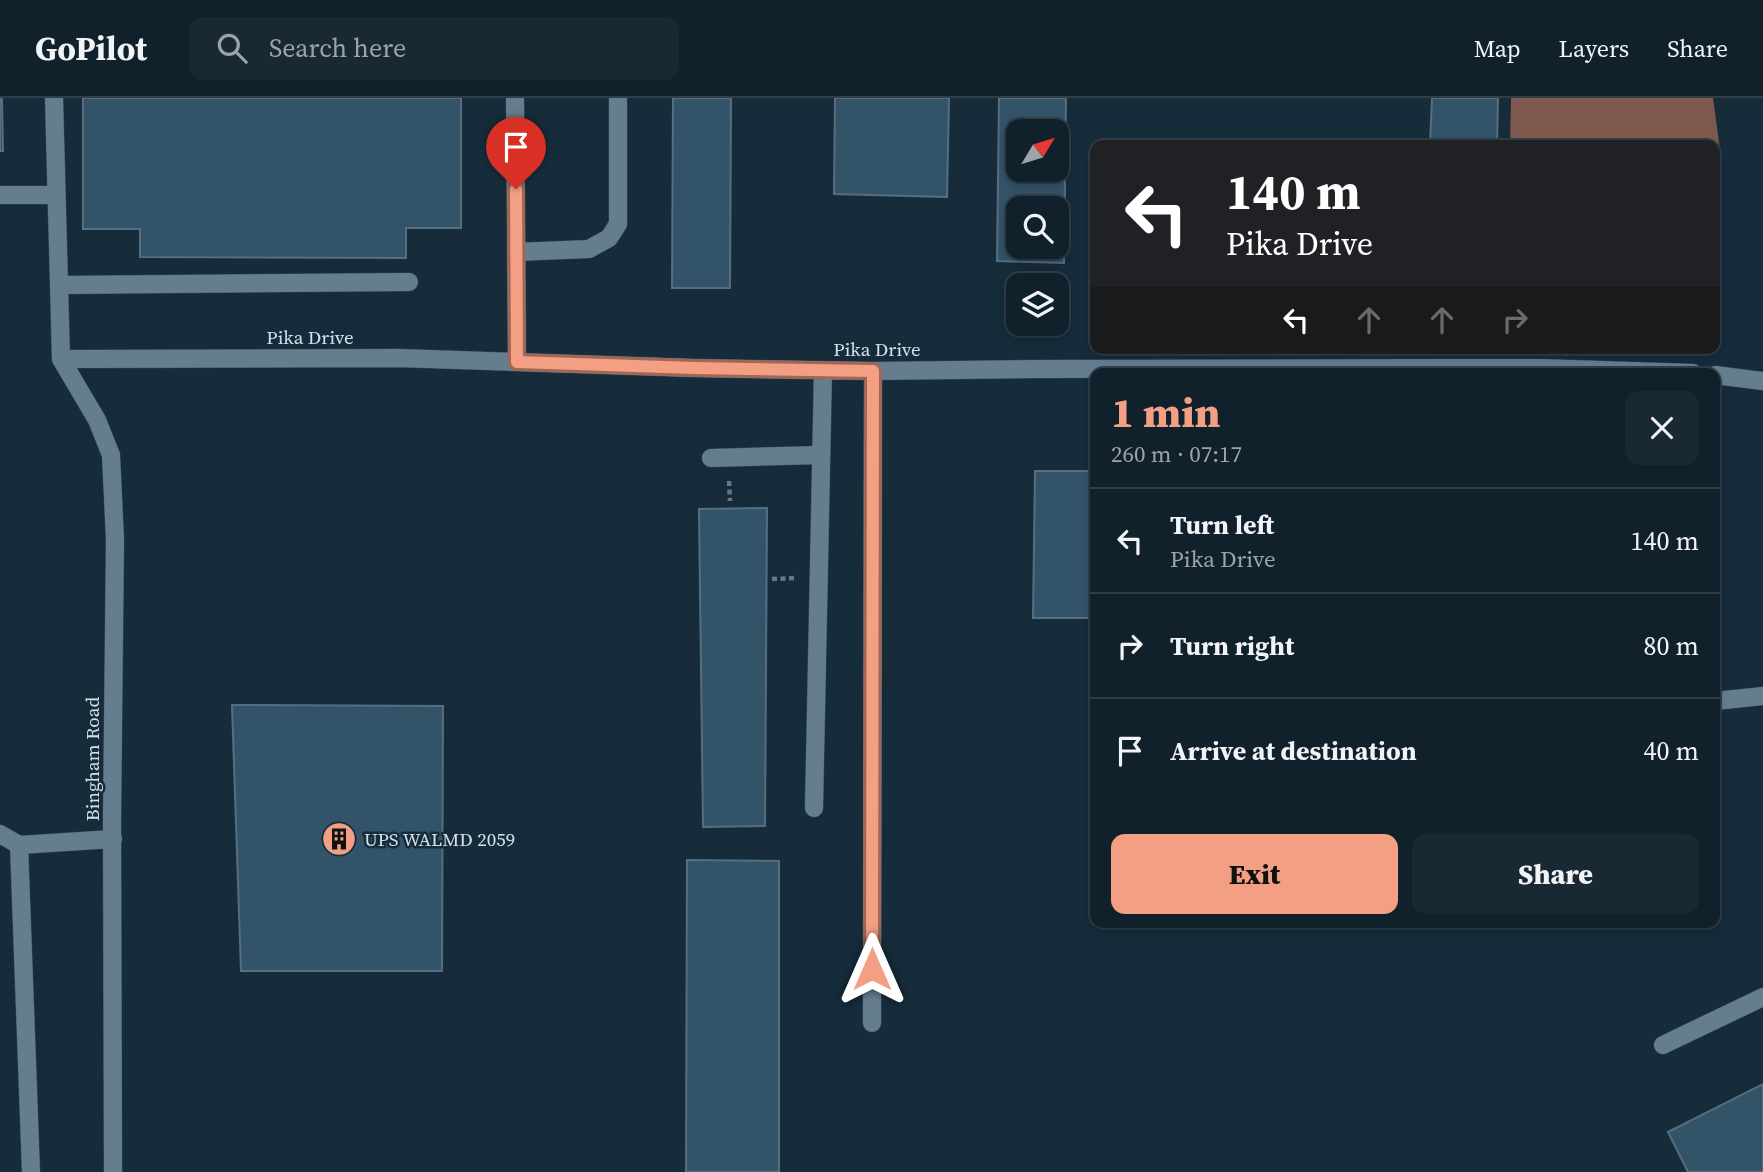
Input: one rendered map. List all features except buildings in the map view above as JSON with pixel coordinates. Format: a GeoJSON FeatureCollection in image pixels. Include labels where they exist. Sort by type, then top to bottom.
{"type":"FeatureCollection","features":[{"type":"Feature","properties":{"kind":"street"},"geometry":{"type":"LineString","coordinates":[[54,98],[61,359]]}},
{"type":"Feature","properties":{"kind":"street"},"geometry":{"type":"LineString","coordinates":[[515,98],[517,362]]}},
{"type":"Feature","properties":{"kind":"street"},"geometry":{"type":"LineString","coordinates":[[516,252],[589,248],[609,237],[618,224],[618,98]]}},
{"type":"Feature","properties":{"kind":"street"},"geometry":{"type":"LineString","coordinates":[[0,195],[56,195]]}},
{"type":"Feature","properties":{"kind":"street"},"geometry":{"type":"LineString","coordinates":[[58,285],[409,282]]}},
{"type":"Feature","properties":{"kind":"street","name":"Pika Drive"},"geometry":{"type":"LineString","coordinates":[[61,359],[398,358],[873,371],[1090,371]]}},
{"type":"Feature","properties":{"kind":"street","name":"Bingham Road"},"geometry":{"type":"LineString","coordinates":[[61,359],[97,420],[111,455],[115,541],[113,1172]]}},
{"type":"Feature","properties":{"kind":"street"},"geometry":{"type":"LineString","coordinates":[[814,808],[823,370]]}},
{"type":"Feature","properties":{"kind":"street"},"geometry":{"type":"LineString","coordinates":[[872,1023],[873,371]]}},
{"type":"Feature","properties":{"kind":"street"},"geometry":{"type":"LineString","coordinates":[[1720,376],[1763,381]]}},
{"type":"Feature","properties":{"kind":"street"},"geometry":{"type":"LineString","coordinates":[[711,458],[821,455]]}},
{"type":"Feature","properties":{"kind":"street"},"geometry":{"type":"LineString","coordinates":[[1720,700],[1763,696]]}},
{"type":"Feature","properties":{"kind":"street"},"geometry":{"type":"LineString","coordinates":[[0,834],[19,845],[113,839]]}},
{"type":"Feature","properties":{"kind":"street"},"geometry":{"type":"LineString","coordinates":[[19,845],[31,1172]]}},
{"type":"Feature","properties":{"kind":"street"},"geometry":{"type":"LineString","coordinates":[[1663,1045],[1763,997]]}},
{"type":"Feature","properties":{"kind":"shaded area"},"geometry":{"type":"Polygon","coordinates":[[[1511,98],[1713,98],[1719,140],[1510,140],[1511,98]]]}},
{"type":"Feature","properties":{"kind":"place","name":"UPS WALMD 2059"},"geometry":{"type":"Point","coordinates":[339,839]}},
{"type":"Feature","properties":{"kind":"route"},"geometry":{"type":"LineString","coordinates":[[516,189],[517,362],[873,371],[872,969]]}}]}
